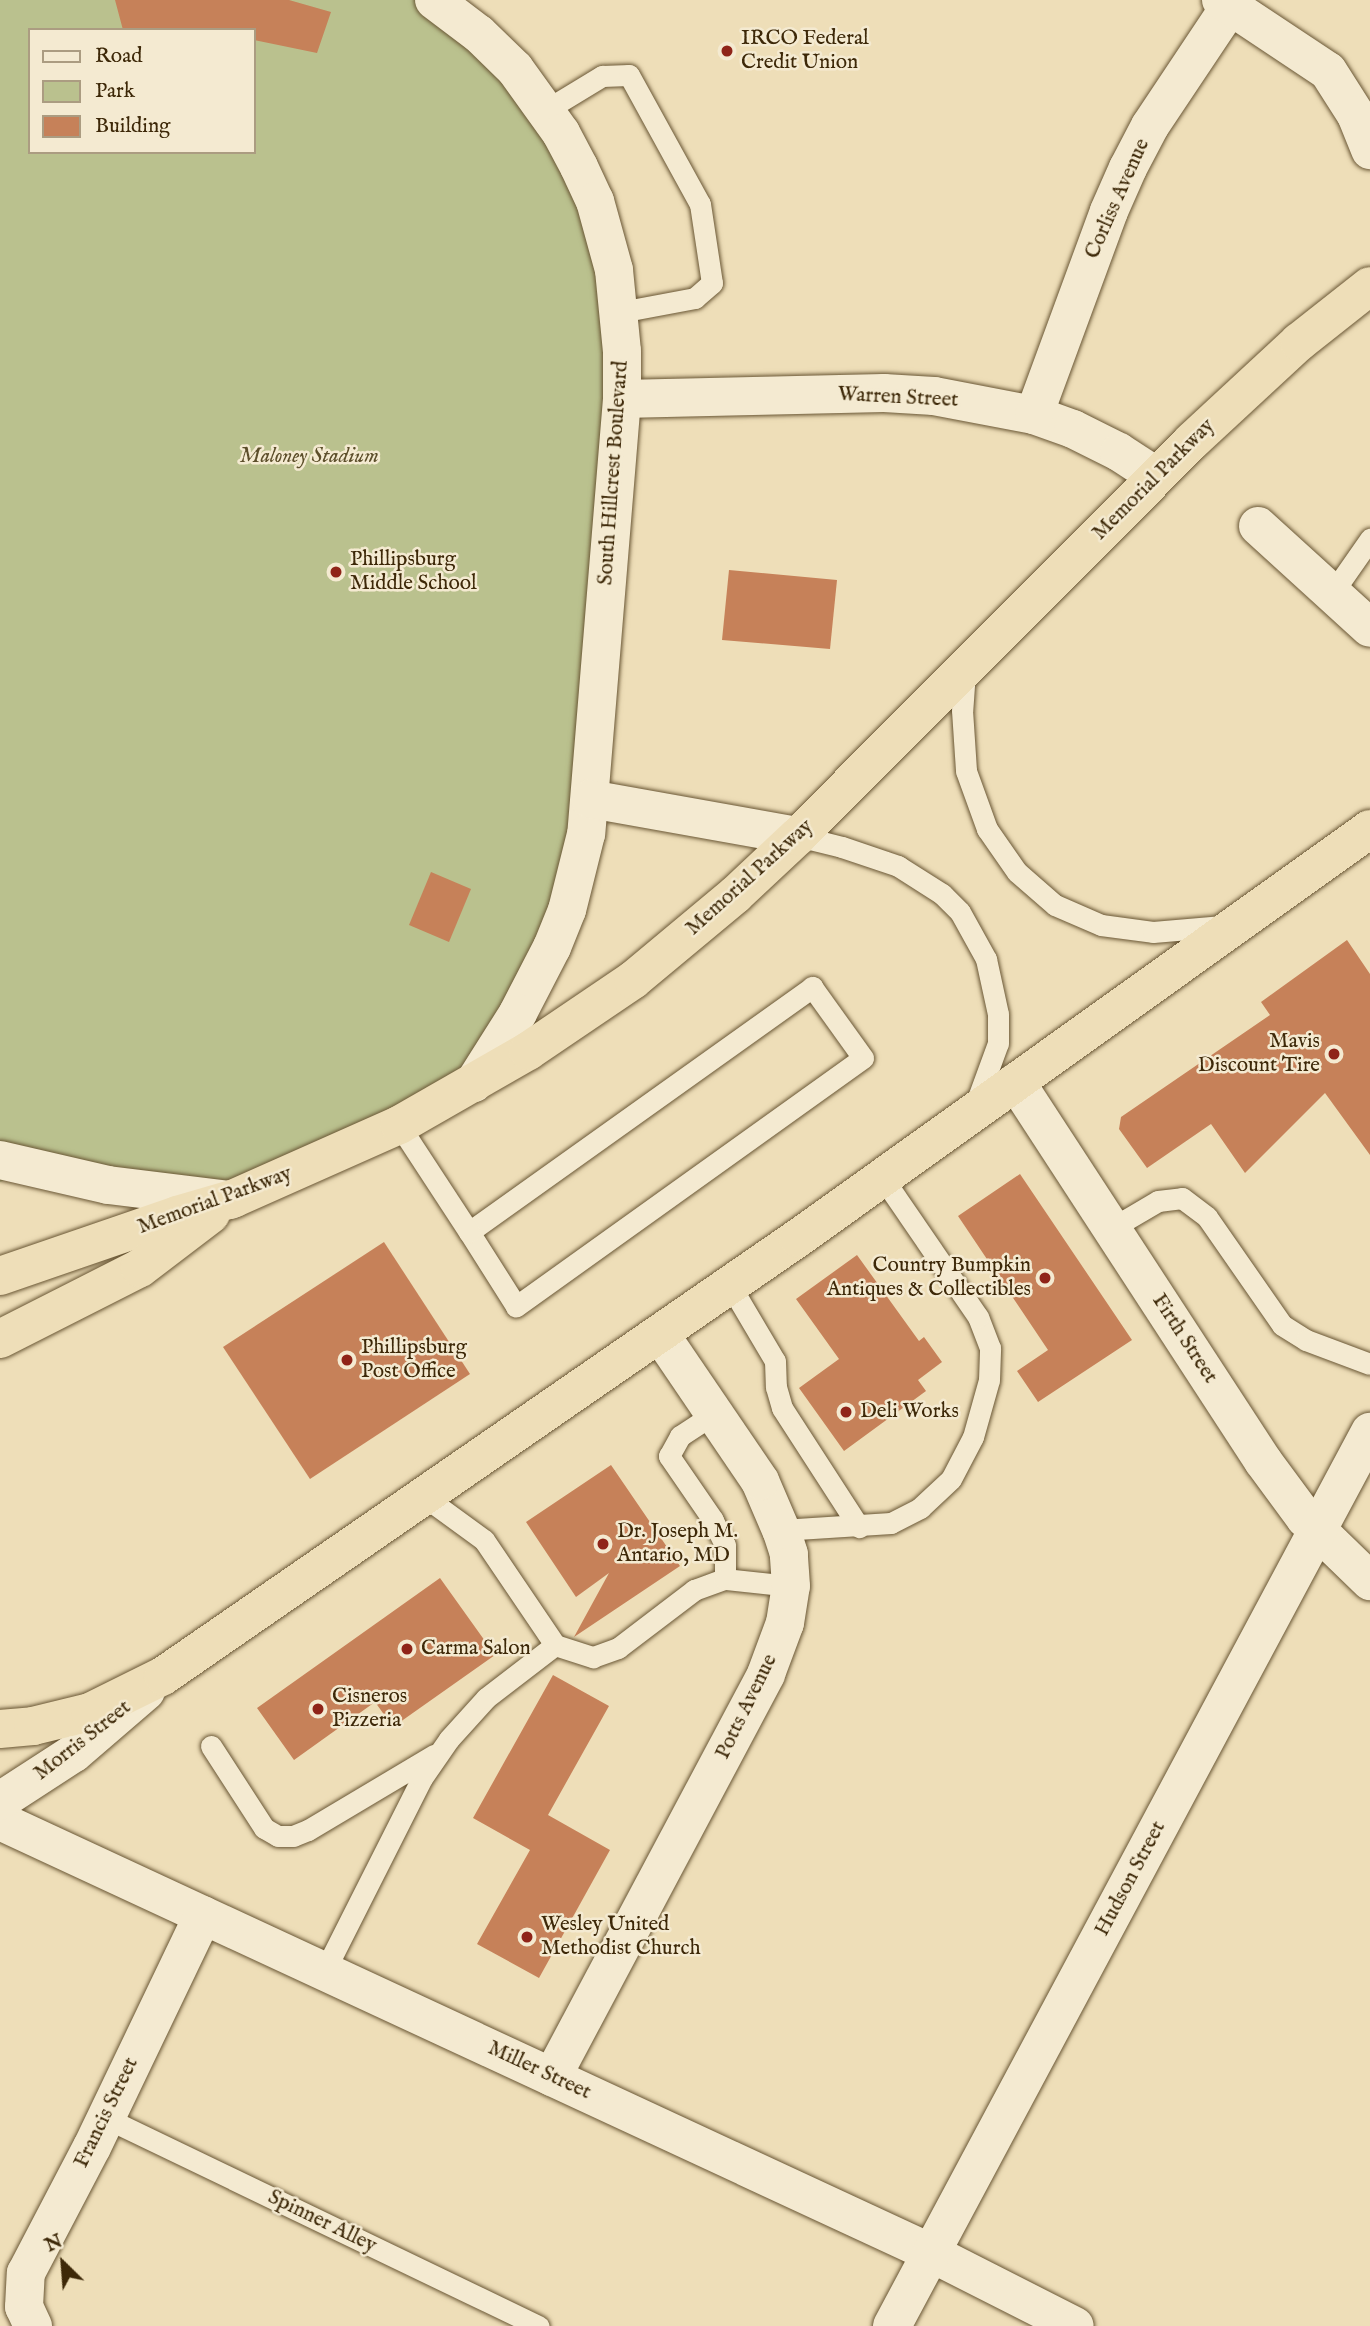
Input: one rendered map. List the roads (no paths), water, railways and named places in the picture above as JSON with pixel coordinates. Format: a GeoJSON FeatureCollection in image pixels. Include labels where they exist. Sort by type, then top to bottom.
{"type":"FeatureCollection","features":[{"type":"Feature","properties":{"kind":"highway","name":"Memorial Parkway"},"geometry":{"type":"LineString","coordinates":[[0,1276],[230,1200],[399,1125],[474,1083],[634,980],[735,895],[798,836],[1156,476],[1299,342],[1370,286]]}},
{"type":"Feature","properties":{"kind":"highway"},"geometry":{"type":"LineString","coordinates":[[0,1729],[33,1726],[90,1712],[163,1676],[660,1334],[1370,829]]}},
{"type":"Feature","properties":{"kind":"highway"},"geometry":{"type":"LineString","coordinates":[[0,1339],[140,1268],[230,1200]]}},
{"type":"Feature","properties":{"kind":"street","name":"South Hillcrest Boulevard"},"geometry":{"type":"LineString","coordinates":[[435,0],[479,34],[514,69],[561,133],[595,201],[614,270],[620,312],[622,398],[590,799],[578,871],[562,922],[518,1013],[474,1083]]}},
{"type":"Feature","properties":{"kind":"street"},"geometry":{"type":"LineString","coordinates":[[1228,2],[1328,71],[1356,115],[1370,150]]}},
{"type":"Feature","properties":{"kind":"street","name":"Corliss Avenue"},"geometry":{"type":"LineString","coordinates":[[1034,415],[1109,211],[1128,168],[1150,126],[1228,2]]}},
{"type":"Feature","properties":{"kind":"street"},"geometry":{"type":"LineString","coordinates":[[1328,71],[1370,77]]}},
{"type":"Feature","properties":{"kind":"street","name":"Warren Street"},"geometry":{"type":"LineString","coordinates":[[622,398],[884,394],[934,396],[1034,415],[1073,429],[1119,452],[1156,476]]}},
{"type":"Feature","properties":{"kind":"street"},"geometry":{"type":"LineString","coordinates":[[1258,526],[1370,628]]}},
{"type":"Feature","properties":{"kind":"street"},"geometry":{"type":"LineString","coordinates":[[590,799],[798,836]]}},
{"type":"Feature","properties":{"kind":"street","name":"Firth Street"},"geometry":{"type":"LineString","coordinates":[[1016,1082],[1263,1461],[1317,1531],[1370,1581]]}},
{"type":"Feature","properties":{"kind":"street"},"geometry":{"type":"LineString","coordinates":[[0,1160],[108,1185],[230,1200]]}},
{"type":"Feature","properties":{"kind":"street","name":"Potts Avenue"},"geometry":{"type":"LineString","coordinates":[[552,2077],[766,1674],[785,1623],[791,1586],[789,1554],[760,1481],[660,1334]]}},
{"type":"Feature","properties":{"kind":"street","name":"Hudson Street"},"geometry":{"type":"LineString","coordinates":[[892,2326],[1370,1432]]}},
{"type":"Feature","properties":{"kind":"street","name":"Morris Street"},"geometry":{"type":"LineString","coordinates":[[0,1801],[74,1753],[163,1676]]}},
{"type":"Feature","properties":{"kind":"street","name":"Miller Street"},"geometry":{"type":"LineString","coordinates":[[0,1821],[931,2253],[1075,2326]]}},
{"type":"Feature","properties":{"kind":"street","name":"Francis Street"},"geometry":{"type":"LineString","coordinates":[[12,2293],[26,2273],[106,2118],[203,1915]]}},
{"type":"Feature","properties":{"kind":"street"},"geometry":{"type":"LineString","coordinates":[[12,2293],[24,2307],[33,2326]]}},
{"type":"Feature","properties":{"kind":"lane"},"geometry":{"type":"LineString","coordinates":[[546,110],[602,76],[629,75],[700,204],[712,283],[695,298],[620,312]]}},
{"type":"Feature","properties":{"kind":"lane"},"geometry":{"type":"LineString","coordinates":[[1333,592],[1370,539]]}},
{"type":"Feature","properties":{"kind":"lane"},"geometry":{"type":"LineString","coordinates":[[965,671],[962,742],[966,771],[976,802],[1002,852],[1035,890],[1077,917],[1122,929],[1182,932],[1234,925]]}},
{"type":"Feature","properties":{"kind":"lane"},"geometry":{"type":"LineString","coordinates":[[798,836],[869,855],[909,872],[942,894],[974,933],[992,978],[998,1014],[998,1043],[987,1079],[971,1114]]}},
{"type":"Feature","properties":{"kind":"lane"},"geometry":{"type":"LineString","coordinates":[[399,1125],[516,1306],[863,1058],[812,987],[469,1232]]}},
{"type":"Feature","properties":{"kind":"lane"},"geometry":{"type":"LineString","coordinates":[[781,1530],[891,1523],[920,1508],[951,1479],[973,1437],[989,1380],[990,1348],[978,1317],[882,1177]]}},
{"type":"Feature","properties":{"kind":"lane"},"geometry":{"type":"LineString","coordinates":[[1112,1228],[1158,1200],[1182,1198],[1207,1217],[1282,1325],[1306,1340],[1370,1364]]}},
{"type":"Feature","properties":{"kind":"lane"},"geometry":{"type":"LineString","coordinates":[[730,1284],[775,1361],[776,1387],[782,1408],[859,1527]]}},
{"type":"Feature","properties":{"kind":"lane"},"geometry":{"type":"LineString","coordinates":[[715,1413],[680,1436],[669,1456],[713,1520],[725,1545],[725,1579]]}},
{"type":"Feature","properties":{"kind":"lane"},"geometry":{"type":"LineString","coordinates":[[425,1497],[484,1540],[555,1645],[593,1657],[618,1648],[694,1590],[725,1579],[791,1586]]}},
{"type":"Feature","properties":{"kind":"lane"},"geometry":{"type":"LineString","coordinates":[[324,1972],[422,1778],[441,1751],[486,1698],[555,1645]]}},
{"type":"Feature","properties":{"kind":"lane"},"geometry":{"type":"LineString","coordinates":[[211,1746],[264,1828],[278,1836],[308,1830],[441,1751]]}},
{"type":"Feature","properties":{"kind":"lane","name":"Spinner Alley"},"geometry":{"type":"LineString","coordinates":[[106,2118],[539,2326]]}},
{"type":"Feature","properties":{"kind":"place","name":"IRCO Federal Credit Union"},"geometry":{"type":"Point","coordinates":[727,51]}},
{"type":"Feature","properties":{"kind":"place","name":"Phillipsburg Middle School"},"geometry":{"type":"Point","coordinates":[336,572]}},
{"type":"Feature","properties":{"kind":"place","name":"Mavis Discount Tire"},"geometry":{"type":"Point","coordinates":[1334,1054]}},
{"type":"Feature","properties":{"kind":"place","name":"Country Bumpkin Antiques & Collectibles"},"geometry":{"type":"Point","coordinates":[1045,1278]}},
{"type":"Feature","properties":{"kind":"place","name":"Phillipsburg Post Office"},"geometry":{"type":"Point","coordinates":[347,1360]}},
{"type":"Feature","properties":{"kind":"place","name":"Deli Works"},"geometry":{"type":"Point","coordinates":[846,1412]}},
{"type":"Feature","properties":{"kind":"place","name":"Dr. Joseph M. Antario, MD"},"geometry":{"type":"Point","coordinates":[603,1544]}},
{"type":"Feature","properties":{"kind":"place","name":"Carma Salon"},"geometry":{"type":"Point","coordinates":[407,1649]}},
{"type":"Feature","properties":{"kind":"place","name":"Cisneros Pizzeria"},"geometry":{"type":"Point","coordinates":[318,1709]}},
{"type":"Feature","properties":{"kind":"place","name":"Wesley United Methodist Church"},"geometry":{"type":"Point","coordinates":[527,1937]}},
{"type":"Feature","properties":{"kind":"park label","name":"Maloney Stadium"},"geometry":{"type":"Point","coordinates":[309,457]}}]}
